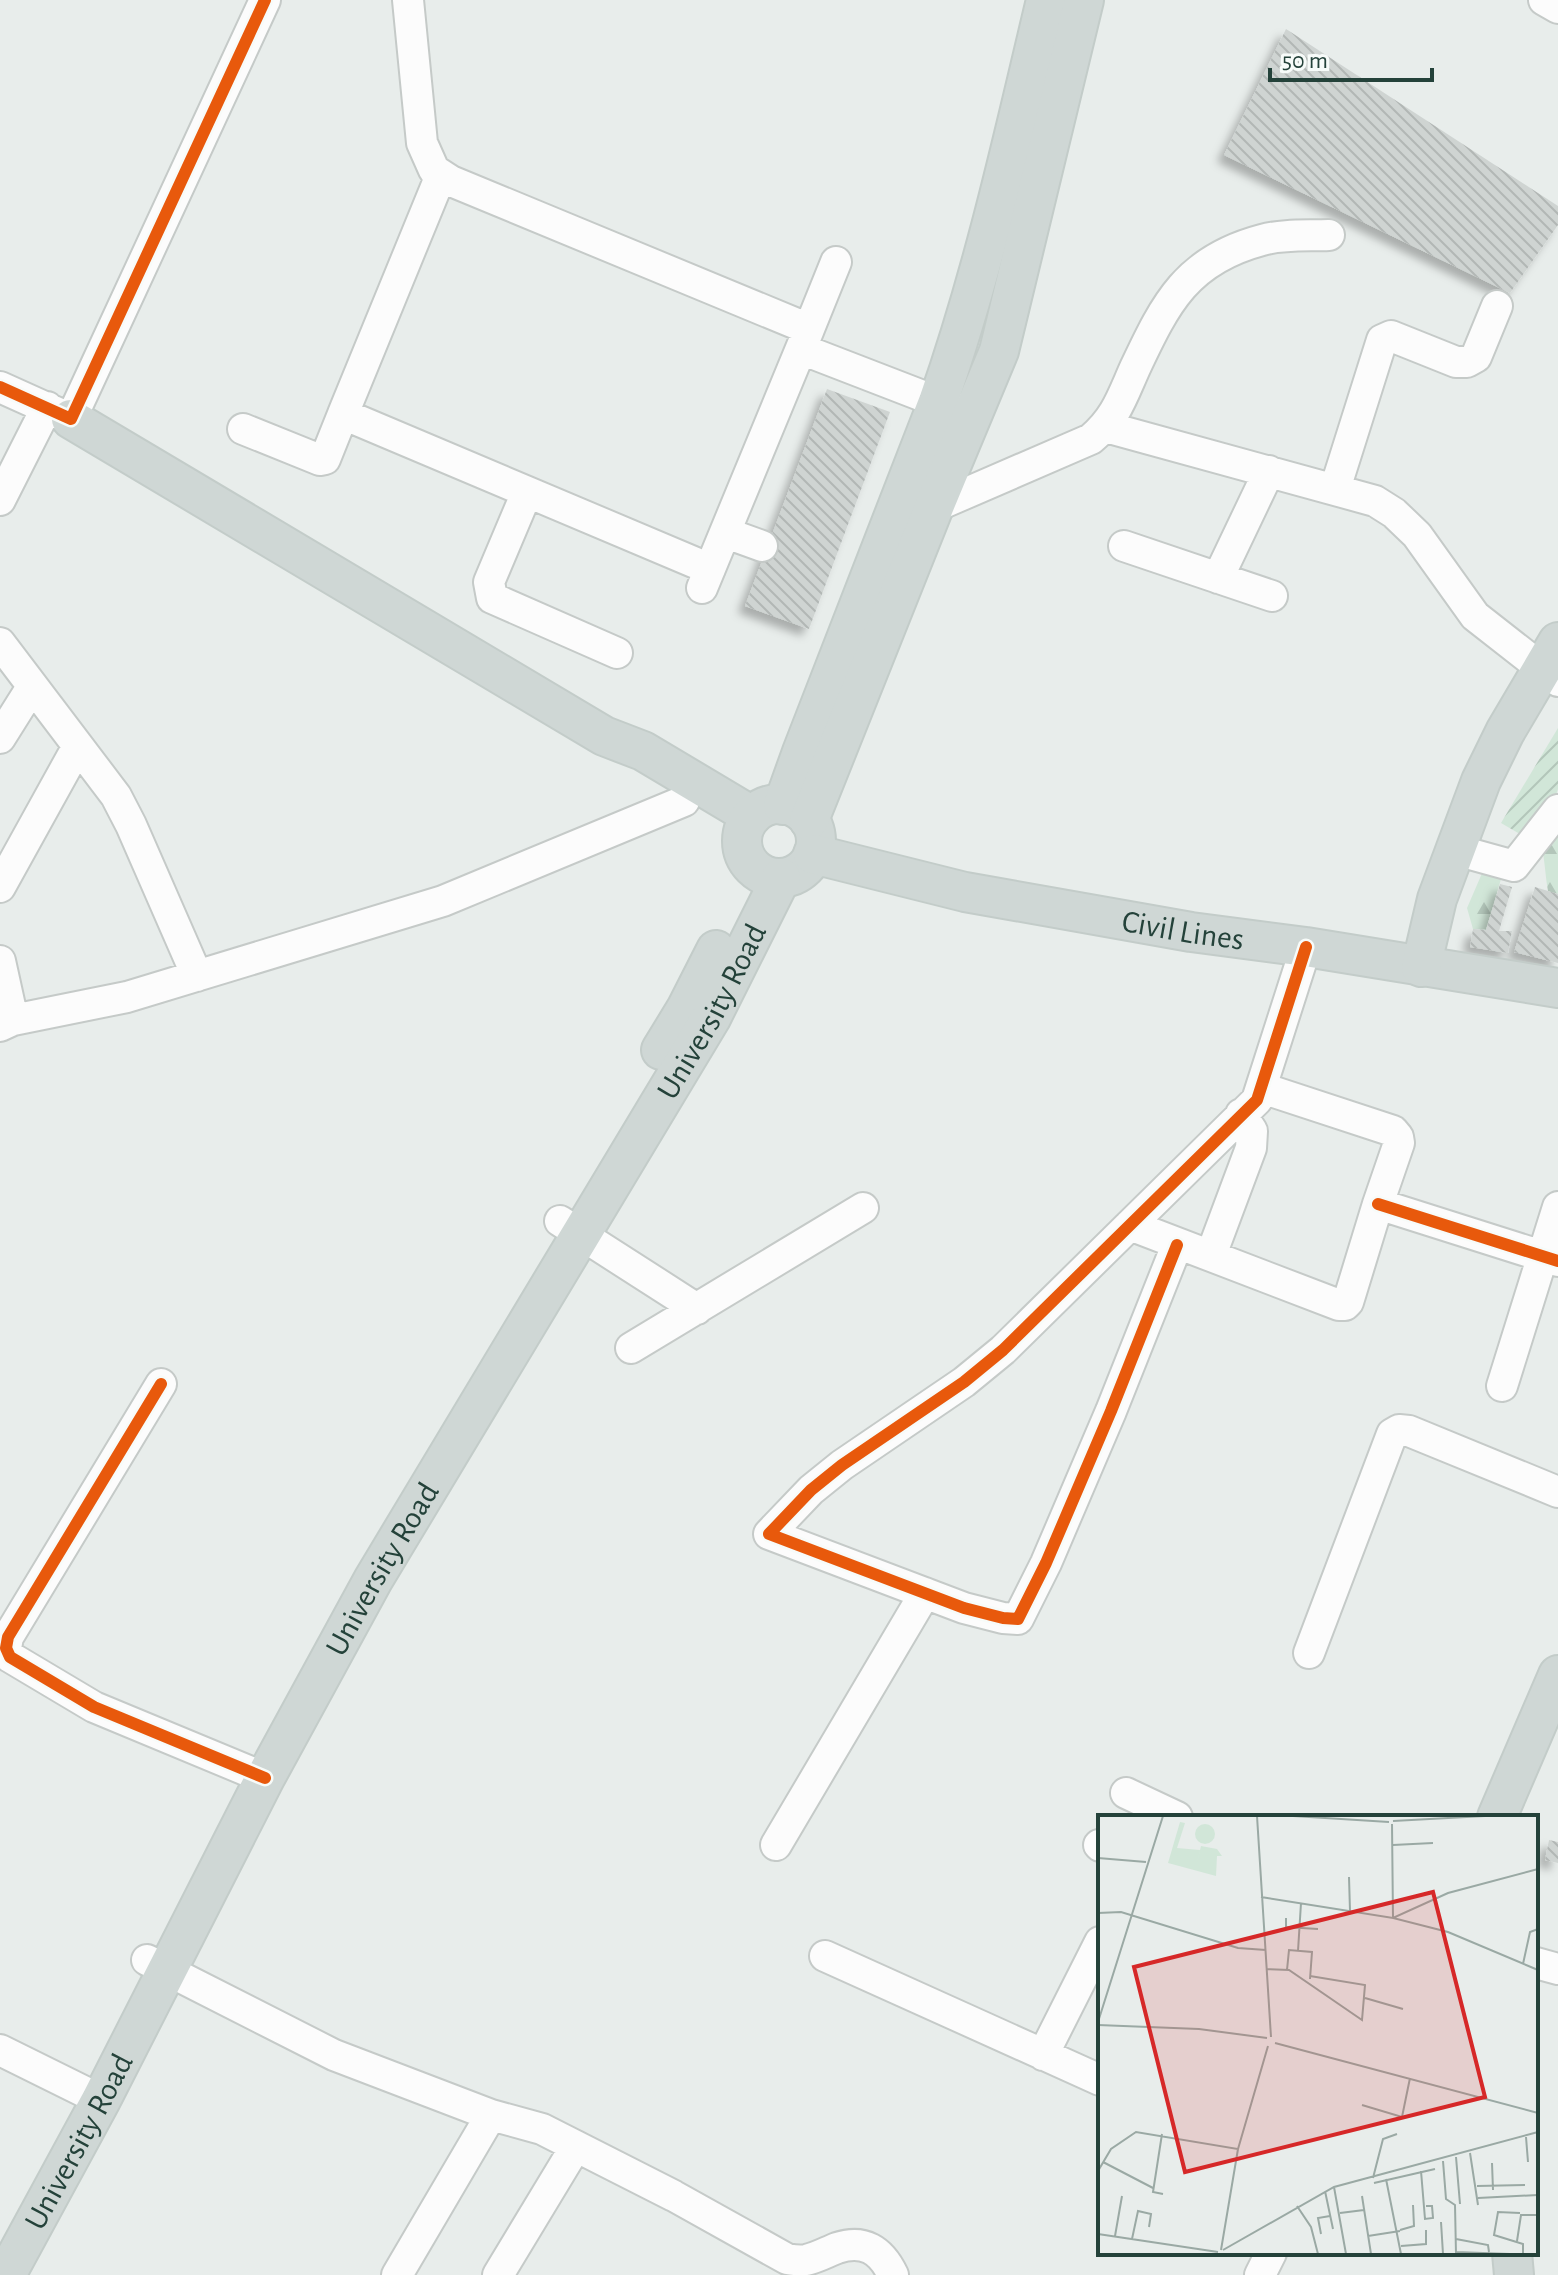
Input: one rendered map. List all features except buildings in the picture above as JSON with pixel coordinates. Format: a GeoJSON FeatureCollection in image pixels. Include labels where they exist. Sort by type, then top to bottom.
{"type":"FeatureCollection","features":[{"type":"Feature","properties":{"kind":"main road"},"geometry":{"type":"LineString","coordinates":[[777,840],[934,507],[955,409],[956,351],[985,251],[1046,0]]}},
{"type":"Feature","properties":{"kind":"main road"},"geometry":{"type":"LineString","coordinates":[[777,840],[807,737],[955,409],[999,351],[1084,0]]}},
{"type":"Feature","properties":{"kind":"main road"},"geometry":{"type":"LineString","coordinates":[[59,413],[604,736],[643,751],[777,840]]}},
{"type":"Feature","properties":{"kind":"main road"},"geometry":{"type":"LineString","coordinates":[[1432,969],[1464,852],[1554,670]]}},
{"type":"Feature","properties":{"kind":"main road"},"geometry":{"type":"LineString","coordinates":[[604,736],[628,763],[684,801],[777,840]]}},
{"type":"Feature","properties":{"kind":"main road","name":"Civil Lines"},"geometry":{"type":"LineString","coordinates":[[777,840],[965,892],[1191,932],[1306,947],[1558,988]]}},
{"type":"Feature","properties":{"kind":"main road","name":"University Road"},"geometry":{"type":"LineString","coordinates":[[6,2275],[90,2095],[255,1774],[373,1580],[571,1228],[711,1018],[777,840]]}},
{"type":"Feature","properties":{"kind":"main road"},"geometry":{"type":"LineString","coordinates":[[1498,1815],[1558,1675]]}},
{"type":"Feature","properties":{"kind":"main road","name":"University Road"},"geometry":{"type":"LineString","coordinates":[[0,2241],[90,2095]]}},
{"type":"Feature","properties":{"kind":"main road"},"geometry":{"type":"LineString","coordinates":[[1512,2255],[1514,2275]]}},
{"type":"Feature","properties":{"kind":"street"},"geometry":{"type":"LineString","coordinates":[[0,500],[59,413],[265,0]]}},
{"type":"Feature","properties":{"kind":"street"},"geometry":{"type":"LineString","coordinates":[[408,0],[422,143],[434,170],[451,181],[955,409]]}},
{"type":"Feature","properties":{"kind":"street"},"geometry":{"type":"LineString","coordinates":[[1544,0],[1558,8]]}},
{"type":"Feature","properties":{"kind":"street"},"geometry":{"type":"LineString","coordinates":[[243,429],[320,460],[325,459],[441,175]]}},
{"type":"Feature","properties":{"kind":"street"},"geometry":{"type":"LineString","coordinates":[[934,507],[1091,439],[1106,427],[1172,296],[1192,275],[1215,258],[1265,239],[1329,235]]}},
{"type":"Feature","properties":{"kind":"street"},"geometry":{"type":"LineString","coordinates":[[343,414],[527,492],[706,578],[836,262]]}},
{"type":"Feature","properties":{"kind":"street"},"geometry":{"type":"LineString","coordinates":[[1335,489],[1382,340],[1391,336],[1456,362],[1467,362],[1476,357],[1497,306]]}},
{"type":"Feature","properties":{"kind":"street"},"geometry":{"type":"LineString","coordinates":[[0,387],[59,413]]}},
{"type":"Feature","properties":{"kind":"street"},"geometry":{"type":"LineString","coordinates":[[1106,427],[1375,501],[1394,513],[1417,535],[1475,616],[1554,670]]}},
{"type":"Feature","properties":{"kind":"street"},"geometry":{"type":"LineString","coordinates":[[1218,578],[1269,471]]}},
{"type":"Feature","properties":{"kind":"street"},"geometry":{"type":"LineString","coordinates":[[527,492],[489,582],[492,598],[617,653]]}},
{"type":"Feature","properties":{"kind":"street"},"geometry":{"type":"LineString","coordinates":[[726,533],[762,546]]}},
{"type":"Feature","properties":{"kind":"street"},"geometry":{"type":"LineString","coordinates":[[1124,546],[1272,596]]}},
{"type":"Feature","properties":{"kind":"street"},"geometry":{"type":"LineString","coordinates":[[0,643],[116,796],[197,976]]}},
{"type":"Feature","properties":{"kind":"street"},"geometry":{"type":"LineString","coordinates":[[0,738],[32,687]]}},
{"type":"Feature","properties":{"kind":"street"},"geometry":{"type":"LineString","coordinates":[[0,887],[78,746]]}},
{"type":"Feature","properties":{"kind":"street"},"geometry":{"type":"LineString","coordinates":[[0,961],[7,1023],[127,997],[443,901],[684,801]]}},
{"type":"Feature","properties":{"kind":"street"},"geometry":{"type":"LineString","coordinates":[[1464,852],[1514,866],[1558,810]]}},
{"type":"Feature","properties":{"kind":"street"},"geometry":{"type":"LineString","coordinates":[[1177,1245],[1099,1439],[1046,1563],[1018,1619],[964,1608],[769,1534],[831,1473],[964,1382],[1003,1350],[1257,1100],[1306,947]]}},
{"type":"Feature","properties":{"kind":"street"},"geometry":{"type":"LineString","coordinates":[[1130,1225],[1339,1305],[1348,1302],[1399,1143],[1398,1137],[1393,1131],[1262,1088]]}},
{"type":"Feature","properties":{"kind":"street"},"geometry":{"type":"LineString","coordinates":[[1211,1255],[1251,1148],[1252,1131],[1241,1114]]}},
{"type":"Feature","properties":{"kind":"street"},"geometry":{"type":"LineString","coordinates":[[1378,1204],[1551,1259]]}},
{"type":"Feature","properties":{"kind":"street"},"geometry":{"type":"LineString","coordinates":[[1502,1386],[1551,1259],[1558,1207]]}},
{"type":"Feature","properties":{"kind":"street"},"geometry":{"type":"LineString","coordinates":[[631,1348],[863,1208]]}},
{"type":"Feature","properties":{"kind":"street"},"geometry":{"type":"LineString","coordinates":[[571,1228],[697,1309]]}},
{"type":"Feature","properties":{"kind":"street"},"geometry":{"type":"LineString","coordinates":[[161,1384],[8,1637],[6,1648],[10,1657],[94,1707],[255,1774]]}},
{"type":"Feature","properties":{"kind":"street"},"geometry":{"type":"LineString","coordinates":[[1309,1653],[1392,1434],[1399,1430],[1409,1431],[1558,1492]]}},
{"type":"Feature","properties":{"kind":"street"},"geometry":{"type":"LineString","coordinates":[[776,1845],[925,1593]]}},
{"type":"Feature","properties":{"kind":"street"},"geometry":{"type":"LineString","coordinates":[[1126,1793],[1173,1815]]}},
{"type":"Feature","properties":{"kind":"street"},"geometry":{"type":"LineString","coordinates":[[1043,2055],[1098,1946]]}},
{"type":"Feature","properties":{"kind":"street"},"geometry":{"type":"LineString","coordinates":[[825,1956],[1098,2079]]}},
{"type":"Feature","properties":{"kind":"street"},"geometry":{"type":"LineString","coordinates":[[1538,1964],[1558,1969]]}},
{"type":"Feature","properties":{"kind":"street"},"geometry":{"type":"LineString","coordinates":[[158,1966],[334,2055],[491,2115],[542,2129],[674,2196],[787,2259],[807,2260],[857,2243],[876,2251],[893,2275]]}},
{"type":"Feature","properties":{"kind":"street"},"geometry":{"type":"LineString","coordinates":[[0,2050],[90,2095]]}},
{"type":"Feature","properties":{"kind":"street"},"geometry":{"type":"LineString","coordinates":[[397,2275],[491,2115]]}},
{"type":"Feature","properties":{"kind":"street"},"geometry":{"type":"LineString","coordinates":[[498,2275],[576,2146]]}},
{"type":"Feature","properties":{"kind":"street"},"geometry":{"type":"LineString","coordinates":[[1260,2275],[1270,2255]]}},
{"type":"Feature","properties":{"kind":"green space"},"geometry":{"type":"Polygon","coordinates":[[[1558,728],[1558,789],[1554,801],[1525,837],[1501,823],[1558,728]]]}},
{"type":"Feature","properties":{"kind":"green space"},"geometry":{"type":"Polygon","coordinates":[[[1558,823],[1558,894],[1548,891],[1541,843],[1558,823]]]}},
{"type":"Feature","properties":{"kind":"green space"},"geometry":{"type":"Polygon","coordinates":[[[1483,871],[1501,879],[1486,930],[1473,929],[1467,908],[1483,871]]]}},
{"type":"Feature","properties":{"kind":"cycle path"},"geometry":{"type":"LineString","coordinates":[[0,387],[71,419],[265,0]]}},
{"type":"Feature","properties":{"kind":"cycle path"},"geometry":{"type":"LineString","coordinates":[[1177,1245],[1111,1411],[1046,1563],[1018,1619],[964,1608],[769,1534],[811,1490],[842,1465],[964,1382],[1003,1350],[1257,1100],[1306,947]]}},
{"type":"Feature","properties":{"kind":"cycle path"},"geometry":{"type":"LineString","coordinates":[[1378,1204],[1558,1261]]}},
{"type":"Feature","properties":{"kind":"cycle path"},"geometry":{"type":"LineString","coordinates":[[161,1384],[8,1637],[6,1648],[10,1657],[94,1707],[265,1778]]}}]}
